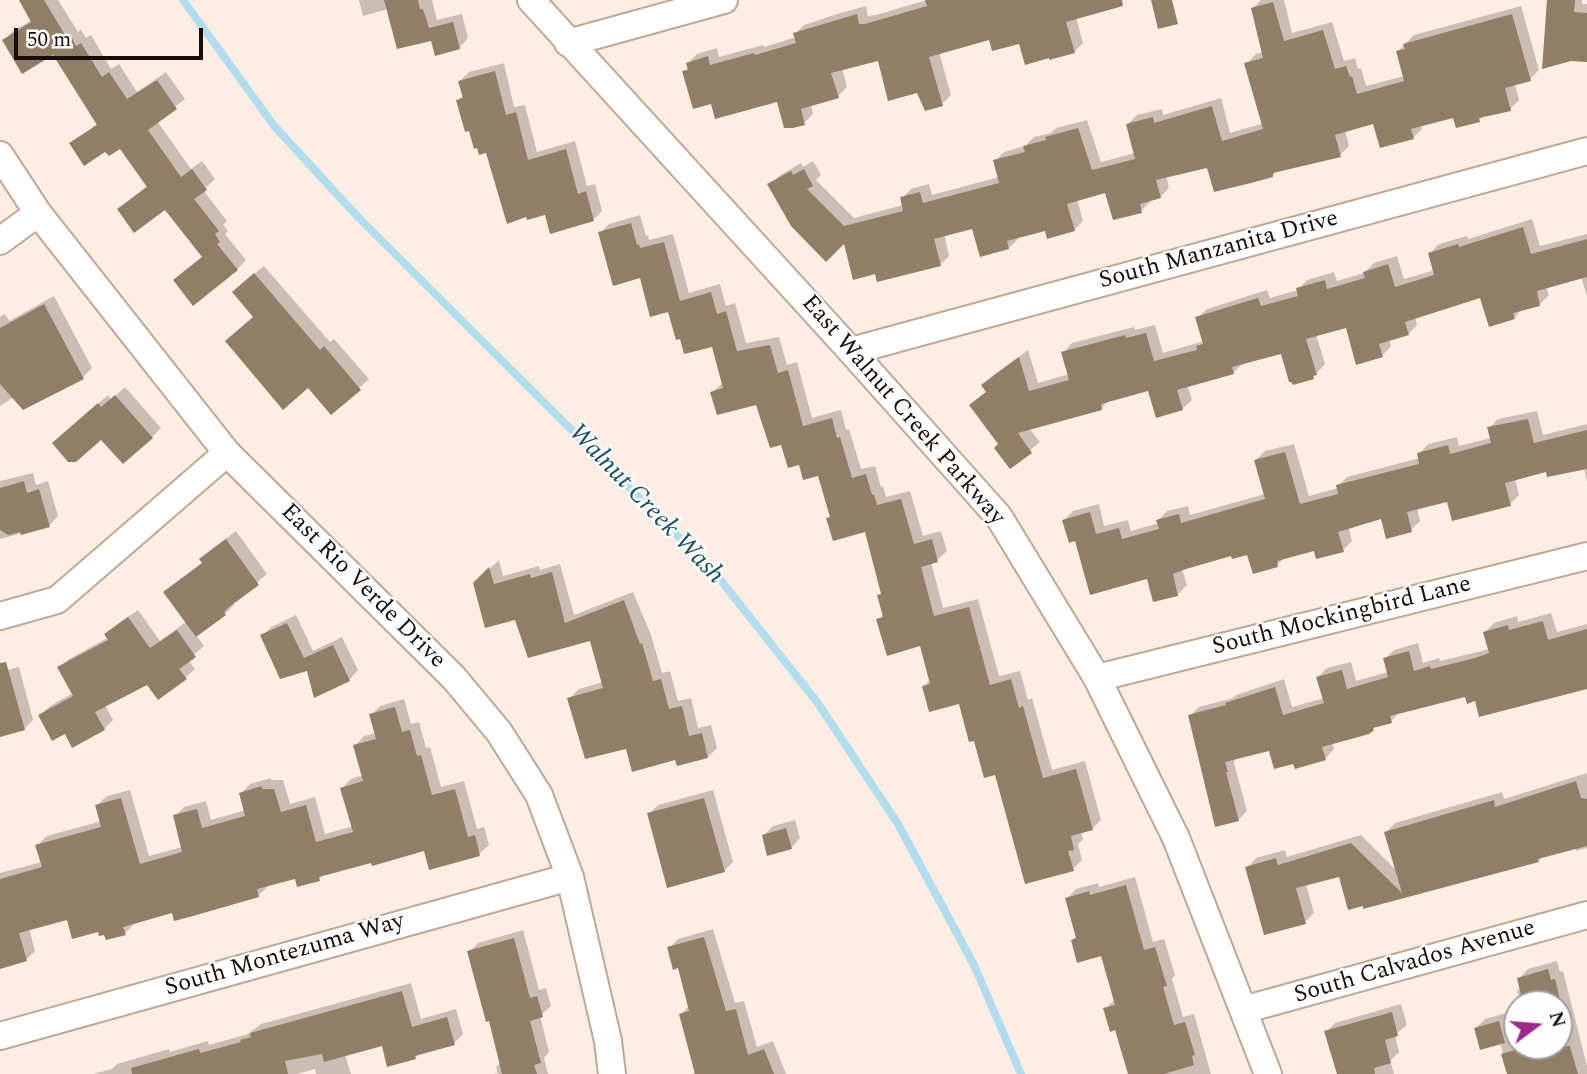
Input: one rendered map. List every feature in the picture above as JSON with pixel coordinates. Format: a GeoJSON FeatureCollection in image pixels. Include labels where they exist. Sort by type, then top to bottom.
{"type":"FeatureCollection","features":[{"type":"Feature","properties":{"kind":"street","name":"East Walnut Creek Parkway"},"geometry":{"type":"LineString","coordinates":[[531,0],[999,517],[1097,678],[1175,838],[1268,1074]]}},
{"type":"Feature","properties":{"kind":"street"},"geometry":{"type":"LineString","coordinates":[[568,43],[724,0]]}},
{"type":"Feature","properties":{"kind":"street","name":"South Manzanita Drive"},"geometry":{"type":"LineString","coordinates":[[851,351],[1587,151]]}},
{"type":"Feature","properties":{"kind":"street","name":"East Rio Verde Drive"},"geometry":{"type":"LineString","coordinates":[[0,155],[38,213],[227,453],[454,678],[499,732],[539,795],[570,877],[608,1041],[612,1074]]}},
{"type":"Feature","properties":{"kind":"street"},"geometry":{"type":"LineString","coordinates":[[0,241],[38,213]]}},
{"type":"Feature","properties":{"kind":"street"},"geometry":{"type":"LineString","coordinates":[[0,616],[57,600],[227,453]]}},
{"type":"Feature","properties":{"kind":"street","name":"South Mockingbird Lane"},"geometry":{"type":"LineString","coordinates":[[1097,678],[1587,556]]}},
{"type":"Feature","properties":{"kind":"street","name":"South Montezuma Way"},"geometry":{"type":"LineString","coordinates":[[0,1036],[570,877]]}},
{"type":"Feature","properties":{"kind":"street","name":"South Calvados Avenue"},"geometry":{"type":"LineString","coordinates":[[1242,1010],[1587,915]]}},
{"type":"Feature","properties":{"kind":"building"},"geometry":{"type":"Polygon","coordinates":[[[19,0],[44,0],[68,40],[72,38],[76,46],[81,43],[102,77],[109,72],[127,99],[157,80],[177,109],[148,130],[181,177],[192,169],[207,190],[194,199],[219,231],[215,234],[220,242],[217,244],[238,270],[193,306],[173,280],[202,257],[165,210],[134,233],[117,209],[147,187],[120,149],[109,156],[105,152],[84,166],[69,143],[97,125],[53,55],[22,74],[2,40],[31,22],[19,0]]]}},
{"type":"Feature","properties":{"kind":"building"},"geometry":{"type":"Polygon","coordinates":[[[384,0],[418,0],[429,28],[453,22],[460,49],[435,56],[431,41],[397,49],[384,0]]]}},
{"type":"Feature","properties":{"kind":"building"},"geometry":{"type":"Polygon","coordinates":[[[925,0],[1122,0],[1123,6],[1066,22],[1075,53],[1049,60],[1025,65],[1019,44],[992,51],[989,40],[929,57],[943,106],[925,111],[917,93],[888,101],[878,61],[831,73],[839,98],[801,109],[805,125],[784,128],[777,102],[715,119],[711,104],[693,109],[682,71],[688,70],[686,63],[708,56],[710,65],[754,53],[755,55],[796,43],[793,33],[857,14],[859,24],[865,24],[927,6],[925,0]]]}},
{"type":"Feature","properties":{"kind":"building"},"geometry":{"type":"Polygon","coordinates":[[[1151,0],[1172,0],[1178,24],[1158,29],[1151,0]]]}},
{"type":"Feature","properties":{"kind":"building"},"geometry":{"type":"Polygon","coordinates":[[[1547,0],[1575,0],[1574,12],[1587,13],[1587,62],[1571,61],[1542,69],[1547,0]]]}},
{"type":"Feature","properties":{"kind":"building"},"geometry":{"type":"Polygon","coordinates":[[[1273,2],[1284,41],[1323,30],[1335,69],[1346,66],[1357,94],[1404,81],[1396,51],[1405,49],[1403,44],[1512,14],[1531,81],[1505,88],[1511,111],[1479,118],[1480,122],[1456,128],[1453,118],[1411,129],[1414,139],[1380,148],[1373,124],[1335,135],[1341,157],[1273,173],[1273,177],[1251,183],[1214,192],[1207,168],[1156,180],[1161,198],[1140,204],[1142,213],[1113,220],[1105,193],[1067,204],[1075,231],[1047,239],[1045,231],[1007,241],[1009,249],[980,257],[972,229],[934,239],[941,266],[877,282],[875,274],[853,280],[844,244],[826,262],[791,226],[767,184],[791,171],[793,175],[804,169],[813,186],[807,189],[844,226],[903,211],[900,197],[920,192],[923,203],[999,183],[993,160],[1025,152],[1023,146],[1078,128],[1092,170],[1135,159],[1126,124],[1153,117],[1154,123],[1212,106],[1222,141],[1263,129],[1244,63],[1263,58],[1251,8],[1273,2]]]}},
{"type":"Feature","properties":{"kind":"building"},"geometry":{"type":"Polygon","coordinates":[[[495,71],[506,115],[516,112],[528,160],[566,149],[578,194],[586,191],[594,221],[550,234],[545,215],[527,220],[526,217],[507,224],[486,153],[479,155],[477,148],[474,149],[469,131],[465,132],[456,100],[463,98],[458,81],[495,71]]]}},
{"type":"Feature","properties":{"kind":"building"},"geometry":{"type":"Polygon","coordinates":[[[631,223],[640,248],[664,242],[680,301],[711,292],[717,314],[726,311],[737,351],[770,345],[778,373],[788,370],[803,426],[832,418],[852,478],[866,474],[877,505],[901,499],[914,544],[932,539],[938,562],[921,567],[934,616],[969,607],[990,685],[1011,679],[1019,708],[1023,706],[1043,778],[1076,769],[1093,830],[1071,836],[1074,850],[1068,851],[1074,871],[1025,884],[995,775],[984,778],[974,741],[969,742],[959,704],[929,712],[922,686],[930,684],[920,646],[887,656],[876,619],[883,617],[877,595],[881,594],[865,532],[833,541],[826,518],[830,517],[818,476],[803,480],[799,465],[788,468],[781,445],[770,448],[756,405],[717,415],[710,392],[723,388],[712,347],[684,354],[680,339],[676,340],[668,312],[650,317],[640,278],[613,286],[598,232],[631,223]]]}},
{"type":"Feature","properties":{"kind":"building"},"geometry":{"type":"Polygon","coordinates":[[[1523,227],[1531,254],[1587,239],[1587,277],[1537,291],[1540,306],[1513,313],[1515,319],[1489,327],[1480,298],[1405,322],[1409,335],[1379,344],[1383,357],[1356,365],[1346,328],[1306,339],[1317,375],[1313,376],[1314,379],[1293,385],[1289,382],[1281,354],[1232,367],[1234,374],[1177,390],[1183,410],[1156,418],[1148,391],[1101,404],[1102,410],[1018,433],[1032,453],[1010,469],[994,448],[998,444],[969,405],[986,392],[981,385],[1019,357],[1029,391],[1069,380],[1061,352],[1125,335],[1126,338],[1146,333],[1154,361],[1197,350],[1196,346],[1203,344],[1195,317],[1258,298],[1261,306],[1298,296],[1296,288],[1325,280],[1327,289],[1365,278],[1363,272],[1388,264],[1395,287],[1434,275],[1428,253],[1458,244],[1459,247],[1523,227]]]}},
{"type":"Feature","properties":{"kind":"building"},"geometry":{"type":"Polygon","coordinates":[[[254,273],[320,350],[324,346],[361,390],[331,415],[308,388],[283,410],[225,341],[253,317],[232,292],[254,273]]]}},
{"type":"Feature","properties":{"kind":"building"},"geometry":{"type":"Polygon","coordinates":[[[44,304],[84,379],[23,410],[0,384],[0,328],[44,304]]]}},
{"type":"Feature","properties":{"kind":"building"},"geometry":{"type":"Polygon","coordinates":[[[115,395],[153,438],[123,464],[101,440],[76,462],[68,462],[52,443],[98,403],[101,407],[115,395]]]}},
{"type":"Feature","properties":{"kind":"building"},"geometry":{"type":"Polygon","coordinates":[[[1528,419],[1534,443],[1587,430],[1587,469],[1547,477],[1546,472],[1505,483],[1511,506],[1452,521],[1447,502],[1407,512],[1412,532],[1386,539],[1381,519],[1338,532],[1344,552],[1316,559],[1314,551],[1277,561],[1278,567],[1253,574],[1247,555],[1232,559],[1231,556],[1186,569],[1173,574],[1178,596],[1153,602],[1147,579],[1090,595],[1075,541],[1069,543],[1062,520],[1090,512],[1096,534],[1119,528],[1122,539],[1159,529],[1156,520],[1179,514],[1181,523],[1265,499],[1254,460],[1285,452],[1300,504],[1338,494],[1336,485],[1419,464],[1417,453],[1448,445],[1450,454],[1491,443],[1487,427],[1528,419]]]}},
{"type":"Feature","properties":{"kind":"building"},"geometry":{"type":"Polygon","coordinates":[[[24,481],[27,493],[39,489],[50,527],[21,535],[20,532],[8,535],[0,530],[0,488],[24,481]]]}},
{"type":"Feature","properties":{"kind":"building"},"geometry":{"type":"Polygon","coordinates":[[[226,539],[259,585],[229,607],[224,612],[226,615],[196,637],[163,592],[202,563],[199,559],[226,539]]]}},
{"type":"Feature","properties":{"kind":"building"},"geometry":{"type":"Polygon","coordinates":[[[489,567],[494,584],[530,574],[531,578],[552,572],[565,623],[624,600],[640,644],[642,643],[653,681],[661,679],[669,709],[682,706],[689,736],[702,733],[708,758],[677,766],[675,760],[632,772],[626,749],[585,759],[567,698],[603,688],[590,641],[528,658],[515,620],[485,628],[473,583],[489,567]]]}},
{"type":"Feature","properties":{"kind":"building"},"geometry":{"type":"Polygon","coordinates":[[[128,617],[150,648],[177,630],[196,657],[179,669],[187,679],[158,700],[147,685],[95,712],[105,730],[72,748],[65,734],[52,741],[38,715],[73,696],[57,667],[108,640],[104,634],[128,617]]]}},
{"type":"Feature","properties":{"kind":"building"},"geometry":{"type":"Polygon","coordinates":[[[1543,621],[1548,640],[1587,629],[1587,689],[1479,717],[1475,701],[1467,704],[1465,697],[1390,716],[1392,723],[1373,728],[1369,734],[1322,747],[1326,760],[1295,769],[1293,764],[1274,769],[1269,751],[1225,762],[1239,821],[1215,827],[1188,715],[1226,705],[1225,703],[1275,687],[1283,715],[1324,703],[1316,677],[1342,670],[1347,689],[1388,677],[1383,658],[1409,651],[1414,671],[1430,666],[1431,669],[1489,653],[1483,632],[1508,625],[1509,630],[1543,621]]]}},
{"type":"Feature","properties":{"kind":"building"},"geometry":{"type":"Polygon","coordinates":[[[287,623],[304,658],[333,645],[350,681],[314,698],[307,671],[280,679],[260,635],[287,623]]]}},
{"type":"Feature","properties":{"kind":"building"},"geometry":{"type":"Polygon","coordinates":[[[6,662],[25,730],[0,737],[0,663],[6,662]]]}},
{"type":"Feature","properties":{"kind":"building"},"geometry":{"type":"Polygon","coordinates":[[[395,707],[402,732],[410,730],[417,756],[421,755],[432,795],[455,789],[468,837],[475,835],[480,856],[429,870],[424,851],[319,877],[320,881],[297,887],[295,879],[257,889],[259,897],[193,916],[174,921],[172,913],[123,927],[126,935],[106,940],[104,935],[99,936],[98,932],[72,939],[67,920],[19,933],[27,961],[0,969],[0,879],[42,867],[35,845],[101,827],[95,805],[121,798],[140,864],[182,852],[173,815],[197,809],[202,828],[245,816],[239,793],[262,786],[262,789],[274,789],[281,812],[306,805],[316,842],[353,832],[340,788],[363,781],[353,745],[376,739],[369,714],[395,707]]]}},
{"type":"Feature","properties":{"kind":"building"},"geometry":{"type":"Polygon","coordinates":[[[1576,781],[1581,798],[1587,799],[1587,846],[1538,859],[1539,862],[1363,909],[1363,906],[1348,910],[1339,877],[1296,888],[1306,924],[1264,935],[1245,867],[1276,858],[1278,865],[1351,843],[1402,893],[1384,832],[1494,800],[1495,807],[1576,781]]]}},
{"type":"Feature","properties":{"kind":"building"},"geometry":{"type":"Polygon","coordinates":[[[704,798],[725,872],[667,888],[647,813],[704,798]]]}},
{"type":"Feature","properties":{"kind":"building"},"geometry":{"type":"Polygon","coordinates":[[[786,828],[792,849],[767,856],[762,835],[786,828]]]}},
{"type":"Feature","properties":{"kind":"building"},"geometry":{"type":"Polygon","coordinates":[[[1126,885],[1144,950],[1155,947],[1167,986],[1163,987],[1174,1025],[1185,1022],[1195,1055],[1192,1056],[1194,1065],[1164,1074],[1128,1074],[1115,1030],[1110,1032],[1103,1008],[1115,1005],[1101,956],[1077,963],[1071,940],[1076,938],[1065,898],[1089,891],[1090,895],[1126,885]]]}},
{"type":"Feature","properties":{"kind":"building"},"geometry":{"type":"Polygon","coordinates":[[[704,937],[726,1011],[736,1009],[748,1055],[764,1049],[774,1074],[695,1074],[679,1014],[689,1011],[678,968],[673,970],[667,947],[704,937]]]}},
{"type":"Feature","properties":{"kind":"building"},"geometry":{"type":"Polygon","coordinates":[[[514,938],[530,998],[537,996],[543,1017],[530,1021],[541,1063],[534,1065],[537,1074],[502,1074],[467,951],[514,938]]]}},
{"type":"Feature","properties":{"kind":"building"},"geometry":{"type":"Polygon","coordinates":[[[1548,969],[1551,980],[1555,979],[1558,990],[1520,990],[1517,978],[1548,969]]]}},
{"type":"Feature","properties":{"kind":"building"},"geometry":{"type":"Polygon","coordinates":[[[402,991],[412,1027],[447,1017],[455,1045],[387,1067],[382,1046],[324,1062],[322,1054],[285,1061],[288,1074],[132,1074],[131,1068],[199,1049],[200,1053],[241,1042],[240,1040],[251,1037],[250,1033],[402,991]]]}},
{"type":"Feature","properties":{"kind":"building"},"geometry":{"type":"Polygon","coordinates":[[[1392,1012],[1398,1036],[1385,1040],[1391,1063],[1374,1068],[1375,1074],[1337,1074],[1324,1031],[1392,1012]]]}},
{"type":"Feature","properties":{"kind":"building"},"geometry":{"type":"Polygon","coordinates":[[[1499,1021],[1503,1044],[1480,1050],[1474,1028],[1499,1021]]]}},
{"type":"Feature","properties":{"kind":"building"},"geometry":{"type":"Polygon","coordinates":[[[1501,1054],[1503,1060],[1573,1060],[1573,1056],[1578,1074],[1507,1074],[1501,1054]]]}},
{"type":"Feature","properties":{"kind":"waterway","name":"Walnut Creek Wash"},"geometry":{"type":"LineString","coordinates":[[183,0],[275,127],[358,217],[715,573],[817,702],[898,824],[974,965],[1021,1074]]}}]}
